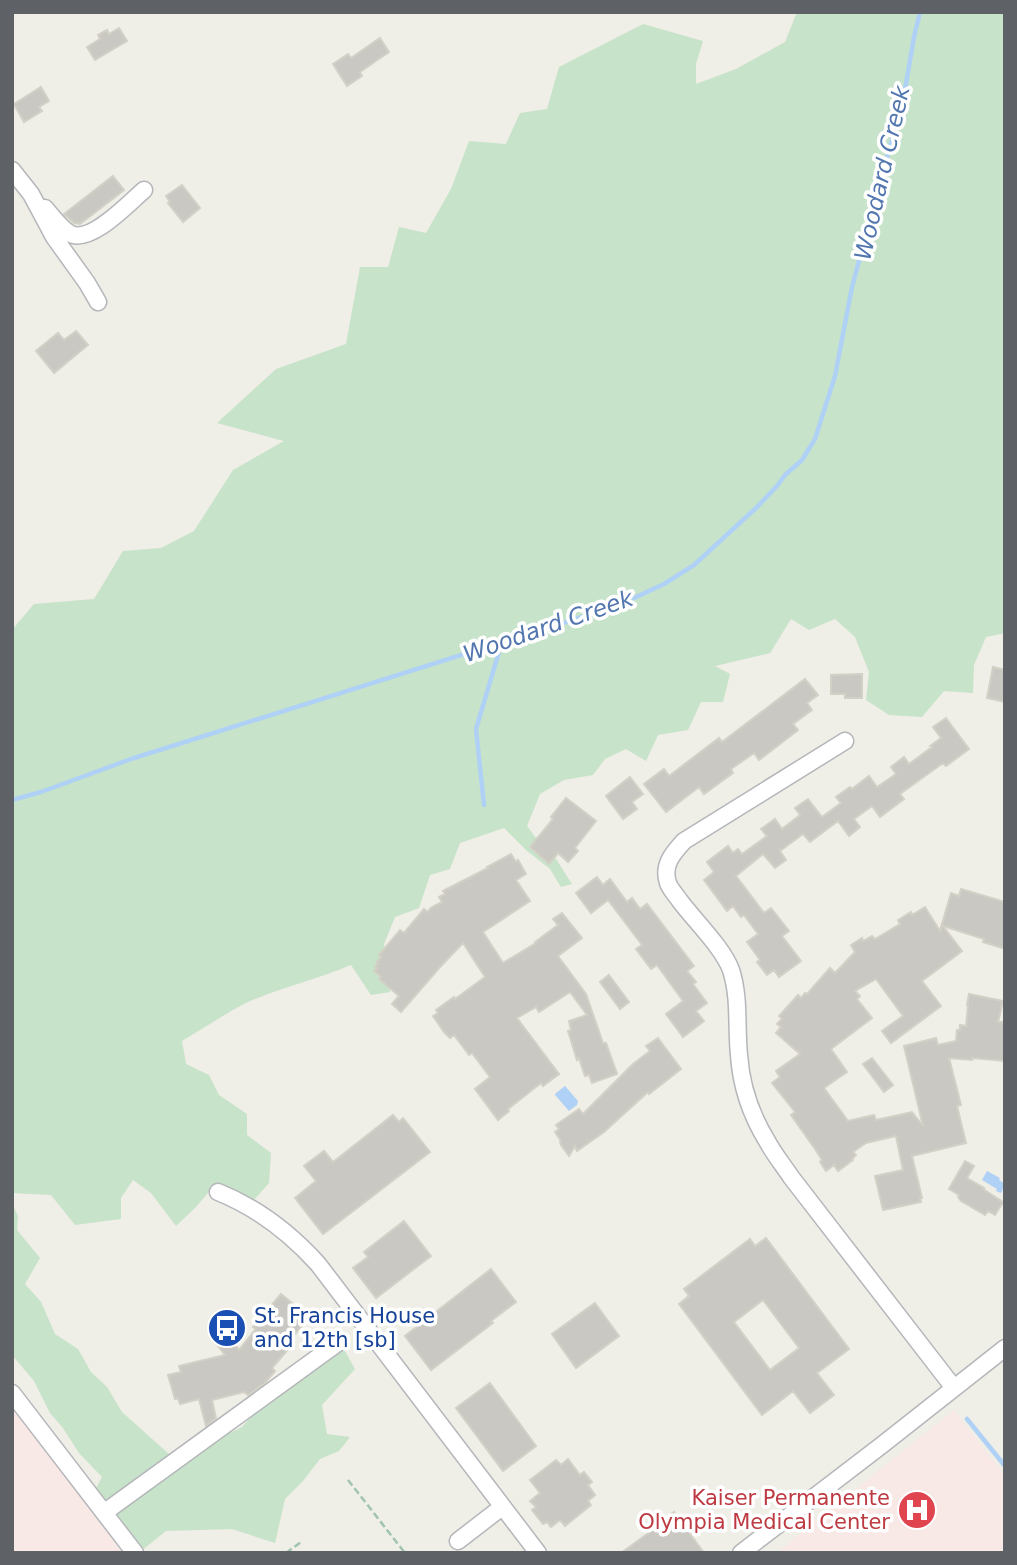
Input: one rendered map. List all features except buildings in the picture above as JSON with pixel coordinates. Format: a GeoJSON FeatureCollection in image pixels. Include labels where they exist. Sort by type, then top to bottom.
{"type":"FeatureCollection","features":[{"type":"Feature","properties":{"kind":"street"},"geometry":{"type":"LineString","coordinates":[[12,170],[71,235],[83,236],[99,229],[144,190]]}},
{"type":"Feature","properties":{"kind":"street"},"geometry":{"type":"LineString","coordinates":[[32,194],[54,237],[98,302]]}},
{"type":"Feature","properties":{"kind":"street"},"geometry":{"type":"LineString","coordinates":[[845,741],[684,841],[666,866],[668,884],[718,947],[730,967],[736,992],[743,1085],[766,1141],[954,1388]]}},
{"type":"Feature","properties":{"kind":"street"},"geometry":{"type":"LineString","coordinates":[[218,1192],[244,1203],[271,1220],[313,1259],[538,1553]]}},
{"type":"Feature","properties":{"kind":"street"},"geometry":{"type":"LineString","coordinates":[[105,1512],[339,1342]]}},
{"type":"Feature","properties":{"kind":"street"},"geometry":{"type":"LineString","coordinates":[[741,1553],[1005,1348]]}},
{"type":"Feature","properties":{"kind":"street"},"geometry":{"type":"LineString","coordinates":[[12,1393],[135,1553]]}},
{"type":"Feature","properties":{"kind":"street"},"geometry":{"type":"LineString","coordinates":[[458,1541],[502,1507]]}},
{"type":"Feature","properties":{"kind":"path"},"geometry":{"type":"LineString","coordinates":[[348,1480],[405,1553]]}},
{"type":"Feature","properties":{"kind":"path"},"geometry":{"type":"LineString","coordinates":[[286,1553],[301,1542]]}},
{"type":"Feature","properties":{"kind":"shaded area"},"geometry":{"type":"Polygon","coordinates":[[[12,1393],[135,1553],[12,1553],[12,1393]]]}},
{"type":"Feature","properties":{"kind":"shaded area","name":"Kaiser Permanente Olympia Medical Center"},"geometry":{"type":"Polygon","coordinates":[[[954,1410],[1005,1476],[1005,1553],[776,1553],[954,1410]]]}},
{"type":"Feature","properties":{"kind":"green space"},"geometry":{"type":"Polygon","coordinates":[[[797,12],[1005,12],[1005,633],[986,637],[974,665],[973,693],[944,691],[922,717],[889,715],[866,700],[869,672],[855,637],[835,619],[809,630],[791,619],[770,653],[715,666],[730,674],[723,702],[701,702],[688,730],[658,735],[646,761],[626,749],[605,759],[593,775],[564,780],[540,794],[527,826],[556,859],[572,884],[561,887],[550,869],[504,828],[460,843],[450,869],[430,875],[419,908],[395,917],[384,944],[390,992],[371,995],[351,965],[248,1002],[182,1041],[186,1064],[209,1075],[219,1095],[247,1114],[247,1135],[271,1153],[269,1183],[252,1202],[216,1183],[176,1226],[151,1193],[133,1180],[121,1198],[121,1219],[75,1225],[51,1195],[12,1193],[12,630],[34,604],[94,599],[123,551],[161,548],[194,531],[233,470],[284,441],[217,423],[276,369],[346,344],[360,267],[388,267],[399,227],[426,233],[451,189],[469,141],[506,144],[520,113],[547,109],[559,67],[643,24],[703,41],[696,64],[696,84],[736,69],[785,42],[797,12]]]}},
{"type":"Feature","properties":{"kind":"green space"},"geometry":{"type":"Polygon","coordinates":[[[12,1203],[18,1216],[17,1230],[40,1258],[25,1284],[41,1302],[55,1334],[78,1349],[91,1372],[107,1387],[122,1412],[170,1455],[242,1427],[254,1413],[270,1403],[284,1381],[341,1344],[355,1369],[322,1405],[327,1434],[350,1437],[339,1451],[320,1459],[285,1499],[275,1543],[232,1529],[166,1531],[141,1551],[121,1519],[94,1492],[102,1477],[79,1453],[50,1413],[34,1381],[12,1355],[12,1203]]]}},
{"type":"Feature","properties":{"kind":"water"},"geometry":{"type":"Polygon","coordinates":[[[565,1086],[578,1101],[569,1111],[555,1095],[565,1086]]]}},
{"type":"Feature","properties":{"kind":"water"},"geometry":{"type":"Polygon","coordinates":[[[987,1171],[1005,1184],[1001,1193],[982,1180],[987,1171]]]}},
{"type":"Feature","properties":{"kind":"waterway","name":"Woodard Creek"},"geometry":{"type":"LineString","coordinates":[[12,800],[131,759],[617,606],[664,584],[694,565],[757,507],[802,460],[815,439],[835,376],[852,287],[904,95],[920,12]]}},
{"type":"Feature","properties":{"kind":"waterway"},"geometry":{"type":"LineString","coordinates":[[484,805],[476,729],[501,645]]}},
{"type":"Feature","properties":{"kind":"waterway"},"geometry":{"type":"LineString","coordinates":[[967,1419],[1005,1466]]}},
{"type":"Feature","properties":{"kind":"place","name":"St. Francis House and 12th [sb]"},"geometry":{"type":"Point","coordinates":[227,1328]}},
{"type":"Feature","properties":{"kind":"place","name":"Kaiser Permanente Olympia Medical Center"},"geometry":{"type":"Point","coordinates":[917,1510]}}]}
